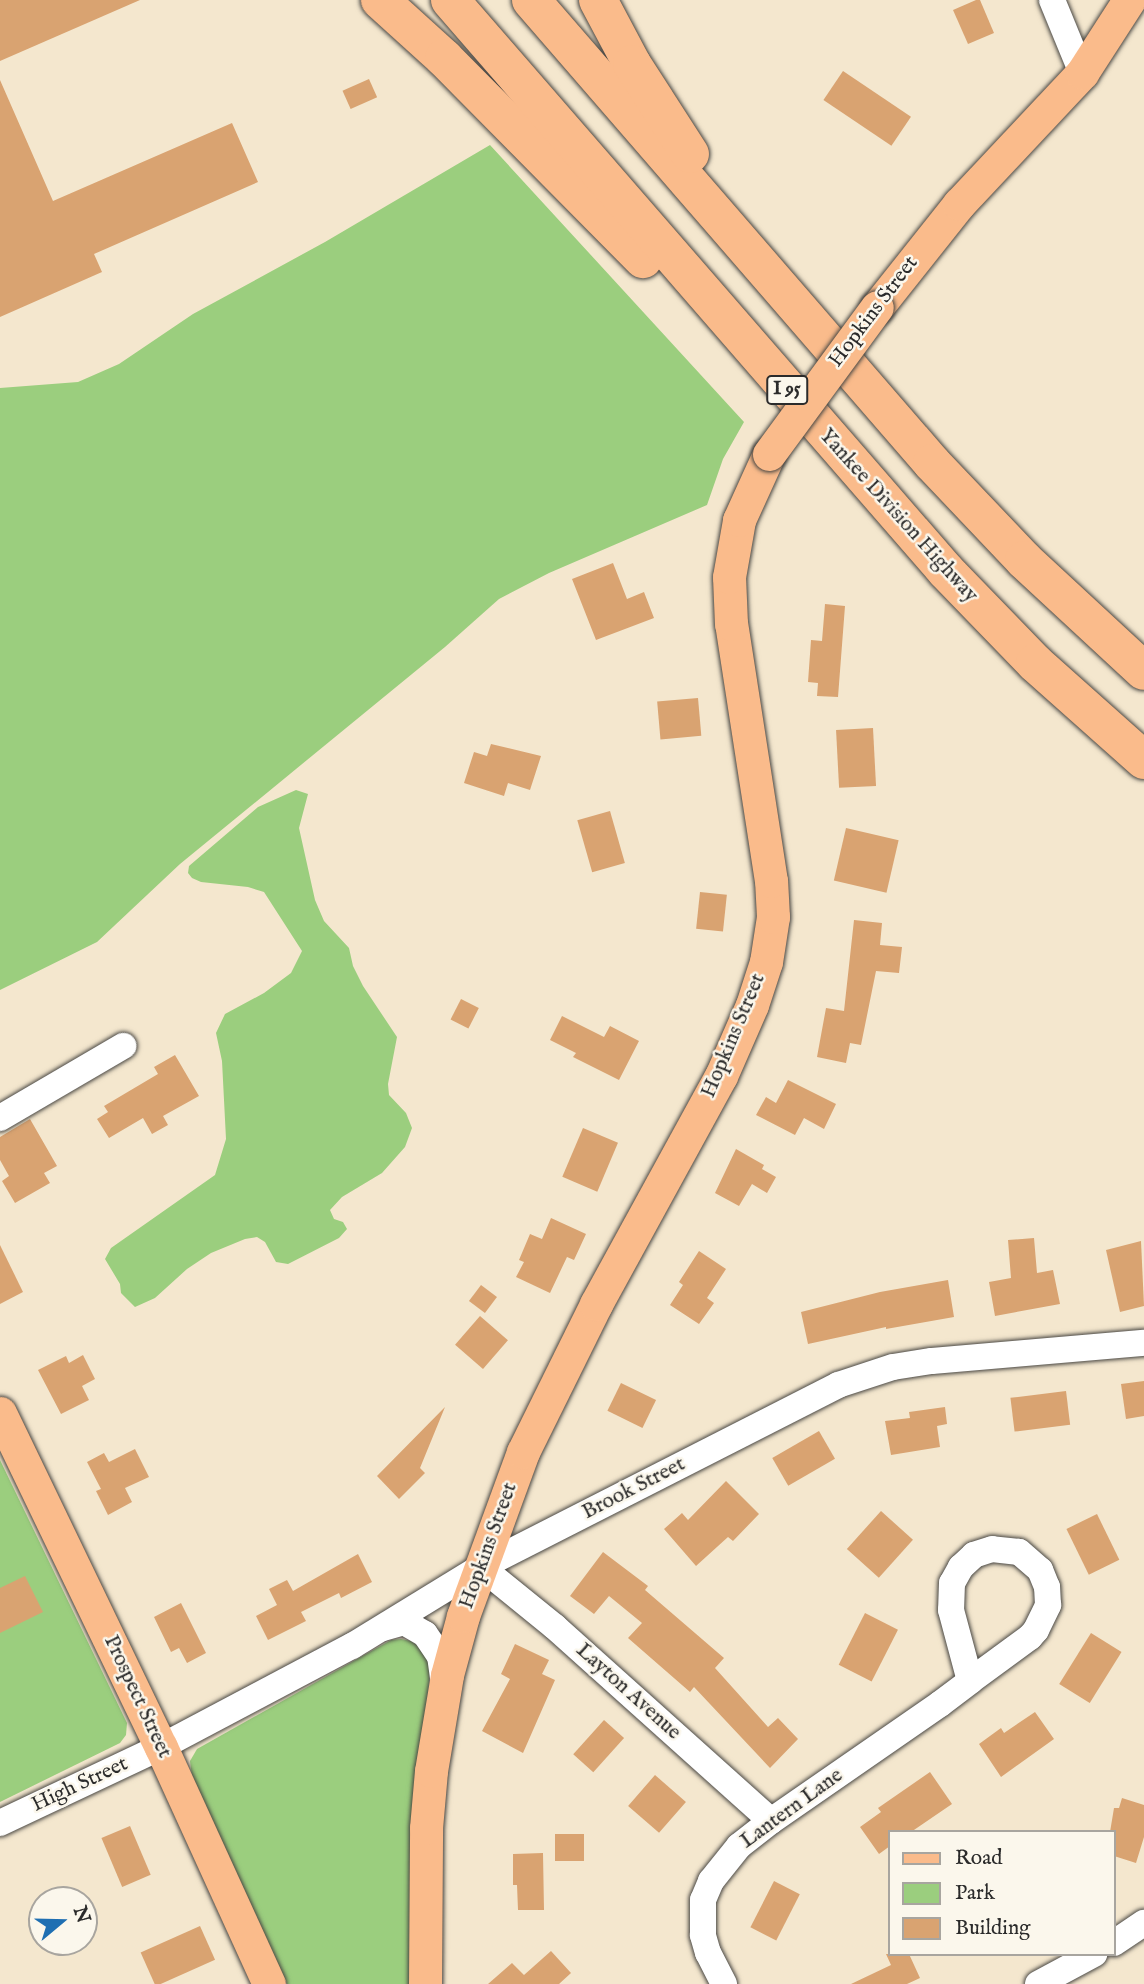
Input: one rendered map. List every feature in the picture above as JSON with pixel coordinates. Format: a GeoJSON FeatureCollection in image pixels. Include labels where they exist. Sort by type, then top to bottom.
{"type":"FeatureCollection","features":[{"type":"Feature","properties":{"kind":"highway"},"geometry":{"type":"LineString","coordinates":[[380,0],[444,58],[876,493]]}},
{"type":"Feature","properties":{"kind":"highway","name":"Yankee Division Highway"},"geometry":{"type":"LineString","coordinates":[[450,0],[876,493],[989,617],[1081,706],[1144,760]]}},
{"type":"Feature","properties":{"kind":"highway"},"geometry":{"type":"LineString","coordinates":[[531,0],[903,430],[1024,560],[1144,671]]}},
{"type":"Feature","properties":{"kind":"highway"},"geometry":{"type":"LineString","coordinates":[[598,0],[632,64],[683,144],[903,430]]}},
{"type":"Feature","properties":{"kind":"main road","name":"Hopkins Street"},"geometry":{"type":"LineString","coordinates":[[425,1984],[426,1828],[431,1771],[444,1690],[460,1627],[523,1452],[596,1304],[721,1076],[752,1005],[766,962],[773,917],[771,881],[731,624],[729,577],[739,520],[769,454],[877,307],[959,204],[1083,73],[1129,0]]}},
{"type":"Feature","properties":{"kind":"main road","name":"Prospect Street"},"geometry":{"type":"LineString","coordinates":[[0,1413],[161,1747],[269,1984]]}},
{"type":"Feature","properties":{"kind":"street"},"geometry":{"type":"LineString","coordinates":[[1052,0],[1083,73]]}},
{"type":"Feature","properties":{"kind":"street"},"geometry":{"type":"LineString","coordinates":[[0,1118],[123,1046]]}},
{"type":"Feature","properties":{"kind":"street","name":"Brook Street"},"geometry":{"type":"LineString","coordinates":[[161,1747],[379,1630],[481,1567],[820,1394],[865,1375],[932,1361],[1144,1343]]}},
{"type":"Feature","properties":{"kind":"street","name":"Lantern Lane"},"geometry":{"type":"LineString","coordinates":[[724,1984],[705,1944],[701,1916],[703,1900],[711,1881],[732,1855],[771,1821],[970,1681],[1030,1637],[1045,1614],[1048,1596],[1044,1578],[1034,1563],[1019,1552],[992,1549],[974,1555],[961,1567],[952,1583],[951,1610],[970,1681]]}},
{"type":"Feature","properties":{"kind":"street","name":"Layton Avenue"},"geometry":{"type":"LineString","coordinates":[[481,1567],[555,1627],[771,1821]]}},
{"type":"Feature","properties":{"kind":"street"},"geometry":{"type":"LineString","coordinates":[[379,1630],[404,1622],[425,1634],[440,1656],[444,1690]]}},
{"type":"Feature","properties":{"kind":"street","name":"High Street"},"geometry":{"type":"LineString","coordinates":[[0,1823],[161,1747]]}},
{"type":"Feature","properties":{"kind":"street"},"geometry":{"type":"LineString","coordinates":[[1116,1942],[1144,1923]]}},
{"type":"Feature","properties":{"kind":"street"},"geometry":{"type":"LineString","coordinates":[[1038,1984],[1090,1956]]}},
{"type":"Feature","properties":{"kind":"green space"},"geometry":{"type":"Polygon","coordinates":[[[490,145],[744,422],[723,459],[707,505],[549,573],[499,599],[445,647],[180,864],[97,942],[0,990],[0,388],[78,382],[119,364],[193,314],[325,242],[490,145]]]}},
{"type":"Feature","properties":{"kind":"green space"},"geometry":{"type":"Polygon","coordinates":[[[296,790],[308,794],[299,828],[315,900],[324,921],[349,948],[353,966],[363,986],[397,1037],[388,1084],[389,1095],[406,1113],[412,1128],[405,1147],[382,1173],[342,1197],[330,1210],[334,1219],[343,1222],[347,1229],[339,1238],[288,1264],[276,1262],[265,1242],[257,1237],[245,1239],[211,1253],[187,1269],[155,1298],[135,1307],[121,1293],[120,1284],[105,1259],[111,1248],[215,1175],[226,1139],[222,1061],[216,1033],[225,1014],[264,993],[291,973],[302,951],[264,892],[248,887],[201,882],[188,873],[189,866],[258,807],[296,790]]]}},
{"type":"Feature","properties":{"kind":"green space"},"geometry":{"type":"Polygon","coordinates":[[[0,1460],[127,1723],[126,1735],[120,1743],[0,1802],[0,1460]]]}},
{"type":"Feature","properties":{"kind":"green space"},"geometry":{"type":"Polygon","coordinates":[[[391,1640],[411,1641],[423,1650],[430,1661],[414,1984],[287,1984],[192,1776],[190,1761],[197,1749],[391,1640]]]}},
{"type":"Feature","properties":{"kind":"building"},"geometry":{"type":"Polygon","coordinates":[[[0,0],[140,0],[0,61],[0,0]]]}},
{"type":"Feature","properties":{"kind":"building"},"geometry":{"type":"Polygon","coordinates":[[[980,0],[994,33],[968,44],[953,10],[980,0]]]}},
{"type":"Feature","properties":{"kind":"building"},"geometry":{"type":"Polygon","coordinates":[[[843,71],[911,117],[891,146],[823,100],[843,71]]]}},
{"type":"Feature","properties":{"kind":"building"},"geometry":{"type":"Polygon","coordinates":[[[369,79],[377,97],[351,109],[343,91],[369,79]]]}},
{"type":"Feature","properties":{"kind":"building"},"geometry":{"type":"Polygon","coordinates":[[[0,80],[53,201],[232,123],[258,182],[94,254],[102,272],[0,317],[0,80]]]}},
{"type":"Feature","properties":{"kind":"building"},"geometry":{"type":"Polygon","coordinates":[[[613,563],[627,599],[644,592],[654,618],[596,640],[572,579],[613,563]]]}},
{"type":"Feature","properties":{"kind":"building"},"geometry":{"type":"Polygon","coordinates":[[[825,604],[845,606],[838,697],[817,696],[818,683],[808,682],[811,640],[822,641],[825,604]]]}},
{"type":"Feature","properties":{"kind":"building"},"geometry":{"type":"Polygon","coordinates":[[[698,698],[701,736],[660,739],[657,702],[698,698]]]}},
{"type":"Feature","properties":{"kind":"building"},"geometry":{"type":"Polygon","coordinates":[[[873,728],[876,786],[839,788],[836,730],[873,728]]]}},
{"type":"Feature","properties":{"kind":"building"},"geometry":{"type":"Polygon","coordinates":[[[491,744],[541,756],[530,790],[508,783],[504,796],[464,783],[474,752],[487,756],[491,744]]]}},
{"type":"Feature","properties":{"kind":"building"},"geometry":{"type":"Polygon","coordinates":[[[610,811],[625,863],[592,872],[577,820],[610,811]]]}},
{"type":"Feature","properties":{"kind":"building"},"geometry":{"type":"Polygon","coordinates":[[[846,828],[899,840],[886,893],[834,881],[846,828]]]}},
{"type":"Feature","properties":{"kind":"building"},"geometry":{"type":"Polygon","coordinates":[[[700,892],[727,895],[723,932],[696,929],[700,892]]]}},
{"type":"Feature","properties":{"kind":"building"},"geometry":{"type":"Polygon","coordinates":[[[854,920],[882,923],[880,945],[902,947],[899,973],[876,971],[861,1045],[850,1043],[846,1063],[817,1057],[826,1008],[844,1011],[854,920]]]}},
{"type":"Feature","properties":{"kind":"building"},"geometry":{"type":"Polygon","coordinates":[[[461,999],[479,1008],[468,1029],[451,1019],[461,999]]]}},
{"type":"Feature","properties":{"kind":"building"},"geometry":{"type":"Polygon","coordinates":[[[562,1016],[604,1037],[610,1026],[639,1041],[619,1080],[573,1057],[576,1053],[550,1040],[562,1016]]]}},
{"type":"Feature","properties":{"kind":"building"},"geometry":{"type":"Polygon","coordinates":[[[175,1055],[199,1096],[163,1116],[168,1125],[152,1134],[143,1118],[109,1138],[97,1119],[108,1112],[104,1106],[158,1074],[154,1067],[175,1055]]]}},
{"type":"Feature","properties":{"kind":"building"},"geometry":{"type":"Polygon","coordinates":[[[788,1080],[836,1104],[824,1129],[804,1118],[795,1135],[756,1115],[766,1097],[776,1103],[788,1080]]]}},
{"type":"Feature","properties":{"kind":"building"},"geometry":{"type":"Polygon","coordinates":[[[30,1119],[57,1166],[44,1173],[50,1183],[15,1203],[2,1181],[9,1176],[0,1160],[0,1137],[30,1119]]]}},
{"type":"Feature","properties":{"kind":"building"},"geometry":{"type":"Polygon","coordinates":[[[583,1128],[618,1143],[597,1192],[562,1177],[583,1128]]]}},
{"type":"Feature","properties":{"kind":"building"},"geometry":{"type":"Polygon","coordinates":[[[736,1149],[764,1165],[762,1169],[776,1177],[767,1193],[752,1184],[739,1206],[715,1193],[736,1149]]]}},
{"type":"Feature","properties":{"kind":"building"},"geometry":{"type":"Polygon","coordinates":[[[551,1218],[586,1234],[574,1260],[567,1257],[550,1293],[516,1277],[524,1262],[519,1260],[530,1234],[542,1239],[551,1218]]]}},
{"type":"Feature","properties":{"kind":"building"},"geometry":{"type":"Polygon","coordinates":[[[1034,1238],[1037,1273],[1053,1270],[1060,1304],[995,1316],[989,1282],[1011,1278],[1008,1240],[1034,1238]]]}},
{"type":"Feature","properties":{"kind":"building"},"geometry":{"type":"Polygon","coordinates":[[[1141,1241],[1144,1306],[1120,1312],[1106,1250],[1141,1241]]]}},
{"type":"Feature","properties":{"kind":"building"},"geometry":{"type":"Polygon","coordinates":[[[0,1245],[23,1292],[0,1304],[0,1245]]]}},
{"type":"Feature","properties":{"kind":"building"},"geometry":{"type":"Polygon","coordinates":[[[699,1251],[726,1269],[707,1298],[714,1303],[699,1324],[670,1305],[683,1285],[679,1282],[699,1251]]]}},
{"type":"Feature","properties":{"kind":"building"},"geometry":{"type":"Polygon","coordinates":[[[948,1280],[954,1317],[886,1327],[808,1344],[801,1312],[880,1292],[948,1280]]]}},
{"type":"Feature","properties":{"kind":"building"},"geometry":{"type":"Polygon","coordinates":[[[481,1285],[497,1297],[485,1313],[469,1301],[481,1285]]]}},
{"type":"Feature","properties":{"kind":"building"},"geometry":{"type":"Polygon","coordinates":[[[480,1316],[508,1340],[483,1369],[455,1345],[480,1316]]]}},
{"type":"Feature","properties":{"kind":"building"},"geometry":{"type":"Polygon","coordinates":[[[83,1355],[95,1379],[82,1386],[89,1400],[61,1414],[38,1370],[66,1356],[69,1363],[83,1355]]]}},
{"type":"Feature","properties":{"kind":"building"},"geometry":{"type":"Polygon","coordinates":[[[1144,1381],[1144,1416],[1126,1419],[1121,1384],[1144,1381]]]}},
{"type":"Feature","properties":{"kind":"building"},"geometry":{"type":"Polygon","coordinates":[[[621,1383],[656,1400],[642,1428],[607,1411],[621,1383]]]}},
{"type":"Feature","properties":{"kind":"building"},"geometry":{"type":"Polygon","coordinates":[[[1066,1391],[1070,1425],[1015,1432],[1010,1398],[1066,1391]]]}},
{"type":"Feature","properties":{"kind":"building"},"geometry":{"type":"Polygon","coordinates":[[[445,1407],[420,1468],[425,1473],[399,1499],[377,1476],[445,1407]]]}},
{"type":"Feature","properties":{"kind":"building"},"geometry":{"type":"Polygon","coordinates":[[[945,1407],[947,1424],[937,1426],[940,1447],[891,1455],[885,1421],[910,1418],[909,1412],[945,1407]]]}},
{"type":"Feature","properties":{"kind":"building"},"geometry":{"type":"Polygon","coordinates":[[[819,1431],[835,1459],[788,1486],[772,1458],[819,1431]]]}},
{"type":"Feature","properties":{"kind":"building"},"geometry":{"type":"Polygon","coordinates":[[[135,1449],[149,1477],[125,1488],[132,1502],[108,1515],[96,1491],[101,1489],[87,1462],[104,1453],[109,1462],[135,1449]]]}},
{"type":"Feature","properties":{"kind":"building"},"geometry":{"type":"Polygon","coordinates":[[[726,1481],[759,1514],[733,1541],[728,1537],[696,1566],[664,1529],[682,1513],[688,1520],[726,1481]]]}},
{"type":"Feature","properties":{"kind":"building"},"geometry":{"type":"Polygon","coordinates":[[[881,1511],[913,1540],[879,1578],[847,1549],[881,1511]]]}},
{"type":"Feature","properties":{"kind":"building"},"geometry":{"type":"Polygon","coordinates":[[[1097,1514],[1119,1560],[1089,1575],[1066,1529],[1097,1514]]]}},
{"type":"Feature","properties":{"kind":"building"},"geometry":{"type":"Polygon","coordinates":[[[603,1552],[648,1586],[645,1590],[724,1658],[715,1668],[768,1727],[778,1718],[798,1739],[770,1768],[694,1687],[690,1692],[628,1638],[642,1623],[609,1596],[594,1614],[570,1596],[603,1552]]]}},
{"type":"Feature","properties":{"kind":"building"},"geometry":{"type":"Polygon","coordinates":[[[358,1554],[372,1582],[341,1598],[339,1593],[301,1612],[306,1621],[268,1640],[256,1616],[277,1605],[269,1589],[287,1580],[293,1591],[358,1554]]]}},
{"type":"Feature","properties":{"kind":"building"},"geometry":{"type":"Polygon","coordinates":[[[25,1576],[43,1612],[0,1633],[0,1588],[25,1576]]]}},
{"type":"Feature","properties":{"kind":"building"},"geometry":{"type":"Polygon","coordinates":[[[181,1603],[206,1653],[187,1663],[179,1648],[171,1652],[154,1617],[181,1603]]]}},
{"type":"Feature","properties":{"kind":"building"},"geometry":{"type":"Polygon","coordinates":[[[865,1613],[898,1630],[872,1681],[839,1665],[865,1613]]]}},
{"type":"Feature","properties":{"kind":"building"},"geometry":{"type":"Polygon","coordinates":[[[1091,1633],[1122,1652],[1090,1703],[1059,1684],[1091,1633]]]}},
{"type":"Feature","properties":{"kind":"building"},"geometry":{"type":"Polygon","coordinates":[[[515,1644],[549,1660],[542,1674],[555,1680],[523,1753],[482,1731],[510,1679],[501,1674],[515,1644]]]}},
{"type":"Feature","properties":{"kind":"building"},"geometry":{"type":"Polygon","coordinates":[[[1035,1712],[1054,1739],[1001,1777],[979,1744],[1001,1728],[1004,1733],[1035,1712]]]}},
{"type":"Feature","properties":{"kind":"building"},"geometry":{"type":"Polygon","coordinates":[[[604,1720],[624,1738],[593,1772],[573,1754],[604,1720]]]}},
{"type":"Feature","properties":{"kind":"building"},"geometry":{"type":"Polygon","coordinates":[[[930,1772],[952,1804],[914,1830],[888,1830],[888,1847],[879,1854],[860,1827],[881,1812],[878,1808],[930,1772]]]}},
{"type":"Feature","properties":{"kind":"building"},"geometry":{"type":"Polygon","coordinates":[[[655,1775],[686,1802],[659,1833],[628,1806],[655,1775]]]}},
{"type":"Feature","properties":{"kind":"building"},"geometry":{"type":"Polygon","coordinates":[[[1122,1798],[1144,1805],[1144,1837],[1136,1863],[1116,1857],[1116,1830],[1110,1830],[1114,1808],[1119,1808],[1122,1798]]]}},
{"type":"Feature","properties":{"kind":"building"},"geometry":{"type":"Polygon","coordinates":[[[130,1826],[151,1875],[122,1887],[101,1838],[130,1826]]]}},
{"type":"Feature","properties":{"kind":"building"},"geometry":{"type":"Polygon","coordinates":[[[555,1834],[584,1834],[584,1861],[555,1861],[555,1834]]]}},
{"type":"Feature","properties":{"kind":"building"},"geometry":{"type":"Polygon","coordinates":[[[543,1853],[544,1910],[518,1910],[517,1885],[513,1885],[513,1854],[543,1853]]]}},
{"type":"Feature","properties":{"kind":"building"},"geometry":{"type":"Polygon","coordinates":[[[774,1881],[800,1894],[776,1940],[750,1927],[774,1881]]]}},
{"type":"Feature","properties":{"kind":"building"},"geometry":{"type":"Polygon","coordinates":[[[200,1926],[215,1960],[161,1984],[155,1984],[141,1952],[200,1926]]]}},
{"type":"Feature","properties":{"kind":"building"},"geometry":{"type":"Polygon","coordinates":[[[551,1951],[571,1973],[559,1984],[488,1984],[512,1963],[524,1975],[551,1951]]]}},
{"type":"Feature","properties":{"kind":"building"},"geometry":{"type":"Polygon","coordinates":[[[886,1954],[910,1956],[920,1978],[907,1984],[851,1984],[891,1965],[886,1954]]]}}]}
